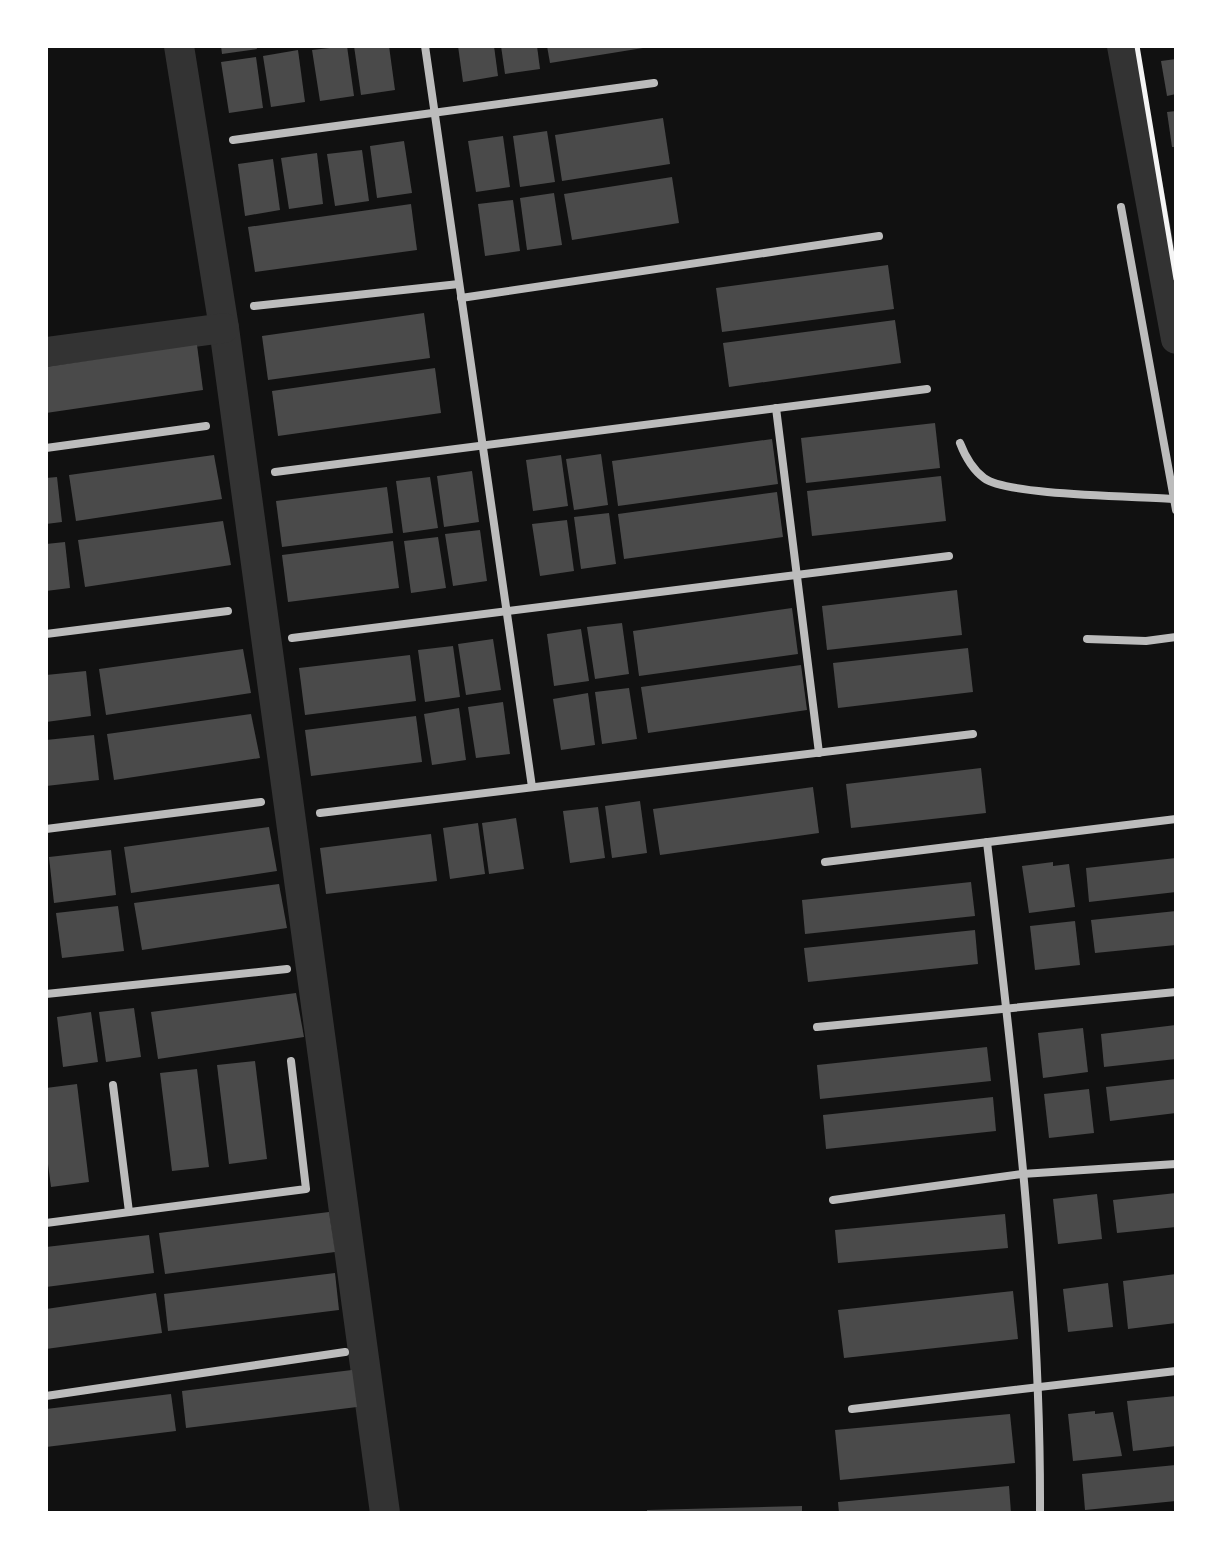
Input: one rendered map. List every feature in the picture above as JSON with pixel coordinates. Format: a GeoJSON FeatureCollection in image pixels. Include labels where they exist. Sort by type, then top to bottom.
{"type":"FeatureCollection","features":[{"type":"Feature","properties":{"kind":"street"},"geometry":{"type":"LineString","coordinates":[[425,46],[532,787]]}},
{"type":"Feature","properties":{"kind":"street"},"geometry":{"type":"LineString","coordinates":[[233,140],[654,83]]}},
{"type":"Feature","properties":{"kind":"street"},"geometry":{"type":"LineString","coordinates":[[1121,207],[1176,510]]}},
{"type":"Feature","properties":{"kind":"street"},"geometry":{"type":"LineString","coordinates":[[461,298],[879,236]]}},
{"type":"Feature","properties":{"kind":"street"},"geometry":{"type":"LineString","coordinates":[[254,306],[459,284]]}},
{"type":"Feature","properties":{"kind":"street"},"geometry":{"type":"LineString","coordinates":[[275,472],[927,389]]}},
{"type":"Feature","properties":{"kind":"street"},"geometry":{"type":"LineString","coordinates":[[776,408],[819,753]]}},
{"type":"Feature","properties":{"kind":"street"},"geometry":{"type":"LineString","coordinates":[[46,448],[206,426]]}},
{"type":"Feature","properties":{"kind":"street"},"geometry":{"type":"LineString","coordinates":[[960,443],[966,457],[986,480],[1049,490],[1175,499]]}},
{"type":"Feature","properties":{"kind":"street"},"geometry":{"type":"LineString","coordinates":[[292,638],[949,556]]}},
{"type":"Feature","properties":{"kind":"street"},"geometry":{"type":"LineString","coordinates":[[46,634],[228,611]]}},
{"type":"Feature","properties":{"kind":"street"},"geometry":{"type":"LineString","coordinates":[[1087,639],[1146,641],[1176,637]]}},
{"type":"Feature","properties":{"kind":"street"},"geometry":{"type":"LineString","coordinates":[[320,813],[973,734]]}},
{"type":"Feature","properties":{"kind":"street"},"geometry":{"type":"LineString","coordinates":[[46,829],[261,802]]}},
{"type":"Feature","properties":{"kind":"street"},"geometry":{"type":"LineString","coordinates":[[825,862],[1176,819]]}},
{"type":"Feature","properties":{"kind":"street"},"geometry":{"type":"LineString","coordinates":[[987,842],[1006,1008],[1041,1387],[1040,1513]]}},
{"type":"Feature","properties":{"kind":"street"},"geometry":{"type":"LineString","coordinates":[[46,994],[287,969]]}},
{"type":"Feature","properties":{"kind":"street"},"geometry":{"type":"LineString","coordinates":[[817,1027],[1176,992]]}},
{"type":"Feature","properties":{"kind":"street"},"geometry":{"type":"LineString","coordinates":[[46,1223],[306,1189],[291,1061]]}},
{"type":"Feature","properties":{"kind":"street"},"geometry":{"type":"LineString","coordinates":[[113,1085],[129,1212]]}},
{"type":"Feature","properties":{"kind":"street"},"geometry":{"type":"LineString","coordinates":[[833,1200],[1022,1174],[1176,1164]]}},
{"type":"Feature","properties":{"kind":"street"},"geometry":{"type":"LineString","coordinates":[[46,1396],[345,1352]]}},
{"type":"Feature","properties":{"kind":"street"},"geometry":{"type":"LineString","coordinates":[[852,1409],[1176,1371]]}},
{"type":"Feature","properties":{"kind":"path"},"geometry":{"type":"LineString","coordinates":[[1137,46],[1176,279]]}},
{"type":"Feature","properties":{"kind":"building"},"geometry":{"type":"Polygon","coordinates":[[[221,46],[256,46],[257,49],[222,54],[221,46]]]}},
{"type":"Feature","properties":{"kind":"building"},"geometry":{"type":"Polygon","coordinates":[[[347,46],[354,96],[320,101],[312,50],[347,46]]]}},
{"type":"Feature","properties":{"kind":"building"},"geometry":{"type":"Polygon","coordinates":[[[354,46],[389,46],[395,90],[361,95],[354,46]]]}},
{"type":"Feature","properties":{"kind":"building"},"geometry":{"type":"Polygon","coordinates":[[[458,46],[494,46],[498,76],[463,82],[458,46]]]}},
{"type":"Feature","properties":{"kind":"building"},"geometry":{"type":"Polygon","coordinates":[[[501,46],[537,46],[540,69],[505,74],[501,46]]]}},
{"type":"Feature","properties":{"kind":"building"},"geometry":{"type":"Polygon","coordinates":[[[547,46],[642,46],[643,48],[550,63],[547,46]]]}},
{"type":"Feature","properties":{"kind":"building"},"geometry":{"type":"Polygon","coordinates":[[[298,50],[305,102],[271,107],[263,56],[298,50]]]}},
{"type":"Feature","properties":{"kind":"building"},"geometry":{"type":"Polygon","coordinates":[[[256,57],[263,108],[229,113],[221,62],[256,57]]]}},
{"type":"Feature","properties":{"kind":"building"},"geometry":{"type":"Polygon","coordinates":[[[1176,59],[1176,94],[1167,96],[1161,61],[1176,59]]]}},
{"type":"Feature","properties":{"kind":"building"},"geometry":{"type":"Polygon","coordinates":[[[1176,111],[1176,147],[1172,147],[1167,112],[1176,111]]]}},
{"type":"Feature","properties":{"kind":"building"},"geometry":{"type":"Polygon","coordinates":[[[663,118],[670,164],[562,181],[555,135],[663,118]]]}},
{"type":"Feature","properties":{"kind":"building"},"geometry":{"type":"Polygon","coordinates":[[[547,131],[555,182],[520,187],[513,136],[547,131]]]}},
{"type":"Feature","properties":{"kind":"building"},"geometry":{"type":"Polygon","coordinates":[[[503,136],[510,187],[476,192],[468,141],[503,136]]]}},
{"type":"Feature","properties":{"kind":"building"},"geometry":{"type":"Polygon","coordinates":[[[404,141],[412,193],[377,198],[370,146],[404,141]]]}},
{"type":"Feature","properties":{"kind":"building"},"geometry":{"type":"Polygon","coordinates":[[[362,150],[369,201],[335,206],[327,154],[362,150]]]}},
{"type":"Feature","properties":{"kind":"building"},"geometry":{"type":"Polygon","coordinates":[[[317,153],[323,204],[289,209],[281,158],[317,153]]]}},
{"type":"Feature","properties":{"kind":"building"},"geometry":{"type":"Polygon","coordinates":[[[273,159],[280,210],[245,216],[238,164],[273,159]]]}},
{"type":"Feature","properties":{"kind":"building"},"geometry":{"type":"Polygon","coordinates":[[[672,177],[679,223],[572,240],[564,194],[672,177]]]}},
{"type":"Feature","properties":{"kind":"building"},"geometry":{"type":"Polygon","coordinates":[[[554,193],[562,245],[527,250],[520,198],[554,193]]]}},
{"type":"Feature","properties":{"kind":"building"},"geometry":{"type":"Polygon","coordinates":[[[513,200],[520,251],[485,256],[478,204],[513,200]]]}},
{"type":"Feature","properties":{"kind":"building"},"geometry":{"type":"Polygon","coordinates":[[[411,204],[417,250],[255,272],[248,227],[411,204]]]}},
{"type":"Feature","properties":{"kind":"building"},"geometry":{"type":"Polygon","coordinates":[[[888,265],[894,309],[722,332],[716,288],[888,265]]]}},
{"type":"Feature","properties":{"kind":"building"},"geometry":{"type":"Polygon","coordinates":[[[424,313],[430,358],[268,380],[262,336],[424,313]]]}},
{"type":"Feature","properties":{"kind":"building"},"geometry":{"type":"Polygon","coordinates":[[[895,320],[901,363],[729,387],[723,343],[895,320]]]}},
{"type":"Feature","properties":{"kind":"building"},"geometry":{"type":"Polygon","coordinates":[[[197,345],[203,390],[46,413],[46,367],[197,345]]]}},
{"type":"Feature","properties":{"kind":"building"},"geometry":{"type":"Polygon","coordinates":[[[435,368],[441,413],[278,436],[272,391],[435,368]]]}},
{"type":"Feature","properties":{"kind":"building"},"geometry":{"type":"Polygon","coordinates":[[[935,423],[940,468],[806,483],[801,438],[935,423]]]}},
{"type":"Feature","properties":{"kind":"building"},"geometry":{"type":"Polygon","coordinates":[[[772,439],[778,484],[618,506],[612,461],[772,439]]]}},
{"type":"Feature","properties":{"kind":"building"},"geometry":{"type":"Polygon","coordinates":[[[601,454],[608,505],[574,510],[566,459],[601,454]]]}},
{"type":"Feature","properties":{"kind":"building"},"geometry":{"type":"Polygon","coordinates":[[[214,455],[222,499],[76,521],[69,475],[214,455]]]}},
{"type":"Feature","properties":{"kind":"building"},"geometry":{"type":"Polygon","coordinates":[[[561,455],[568,506],[533,511],[526,460],[561,455]]]}},
{"type":"Feature","properties":{"kind":"building"},"geometry":{"type":"Polygon","coordinates":[[[472,471],[479,522],[444,527],[437,476],[472,471]]]}},
{"type":"Feature","properties":{"kind":"building"},"geometry":{"type":"Polygon","coordinates":[[[941,476],[946,521],[812,536],[807,491],[941,476]]]}},
{"type":"Feature","properties":{"kind":"building"},"geometry":{"type":"Polygon","coordinates":[[[57,477],[62,522],[46,524],[46,478],[57,477]]]}},
{"type":"Feature","properties":{"kind":"building"},"geometry":{"type":"Polygon","coordinates":[[[430,477],[438,528],[403,533],[396,481],[430,477]]]}},
{"type":"Feature","properties":{"kind":"building"},"geometry":{"type":"Polygon","coordinates":[[[387,487],[393,533],[282,547],[276,501],[387,487]]]}},
{"type":"Feature","properties":{"kind":"building"},"geometry":{"type":"Polygon","coordinates":[[[777,492],[783,537],[624,559],[618,514],[777,492]]]}},
{"type":"Feature","properties":{"kind":"building"},"geometry":{"type":"Polygon","coordinates":[[[609,513],[616,564],[581,569],[574,517],[609,513]]]}},
{"type":"Feature","properties":{"kind":"building"},"geometry":{"type":"Polygon","coordinates":[[[567,520],[574,571],[540,576],[532,524],[567,520]]]}},
{"type":"Feature","properties":{"kind":"building"},"geometry":{"type":"Polygon","coordinates":[[[223,521],[231,565],[85,587],[78,540],[223,521]]]}},
{"type":"Feature","properties":{"kind":"building"},"geometry":{"type":"Polygon","coordinates":[[[480,530],[487,581],[453,586],[445,534],[480,530]]]}},
{"type":"Feature","properties":{"kind":"building"},"geometry":{"type":"Polygon","coordinates":[[[438,537],[446,588],[411,593],[404,541],[438,537]]]}},
{"type":"Feature","properties":{"kind":"building"},"geometry":{"type":"Polygon","coordinates":[[[393,541],[399,588],[288,602],[282,555],[393,541]]]}},
{"type":"Feature","properties":{"kind":"building"},"geometry":{"type":"Polygon","coordinates":[[[65,542],[70,588],[46,591],[46,544],[65,542]]]}},
{"type":"Feature","properties":{"kind":"building"},"geometry":{"type":"Polygon","coordinates":[[[957,590],[962,635],[827,650],[822,606],[957,590]]]}},
{"type":"Feature","properties":{"kind":"building"},"geometry":{"type":"Polygon","coordinates":[[[792,608],[798,654],[639,676],[633,631],[792,608]]]}},
{"type":"Feature","properties":{"kind":"building"},"geometry":{"type":"Polygon","coordinates":[[[622,623],[629,674],[595,679],[587,627],[622,623]]]}},
{"type":"Feature","properties":{"kind":"building"},"geometry":{"type":"Polygon","coordinates":[[[581,629],[589,681],[554,686],[547,634],[581,629]]]}},
{"type":"Feature","properties":{"kind":"building"},"geometry":{"type":"Polygon","coordinates":[[[493,639],[501,690],[466,695],[458,644],[493,639]]]}},
{"type":"Feature","properties":{"kind":"building"},"geometry":{"type":"Polygon","coordinates":[[[453,646],[460,697],[425,702],[418,650],[453,646]]]}},
{"type":"Feature","properties":{"kind":"building"},"geometry":{"type":"Polygon","coordinates":[[[968,648],[973,692],[838,708],[833,663],[968,648]]]}},
{"type":"Feature","properties":{"kind":"building"},"geometry":{"type":"Polygon","coordinates":[[[243,649],[251,693],[106,715],[99,669],[243,649]]]}},
{"type":"Feature","properties":{"kind":"building"},"geometry":{"type":"Polygon","coordinates":[[[410,655],[416,701],[305,715],[299,668],[410,655]]]}},
{"type":"Feature","properties":{"kind":"building"},"geometry":{"type":"Polygon","coordinates":[[[801,665],[807,710],[648,733],[641,687],[801,665]]]}},
{"type":"Feature","properties":{"kind":"building"},"geometry":{"type":"Polygon","coordinates":[[[86,671],[91,716],[46,722],[46,675],[86,671]]]}},
{"type":"Feature","properties":{"kind":"building"},"geometry":{"type":"Polygon","coordinates":[[[629,688],[637,739],[602,744],[595,692],[629,688]]]}},
{"type":"Feature","properties":{"kind":"building"},"geometry":{"type":"Polygon","coordinates":[[[588,693],[595,745],[561,750],[553,699],[588,693]]]}},
{"type":"Feature","properties":{"kind":"building"},"geometry":{"type":"Polygon","coordinates":[[[503,702],[510,754],[476,758],[468,707],[503,702]]]}},
{"type":"Feature","properties":{"kind":"building"},"geometry":{"type":"Polygon","coordinates":[[[459,708],[466,760],[432,765],[424,714],[459,708]]]}},
{"type":"Feature","properties":{"kind":"building"},"geometry":{"type":"Polygon","coordinates":[[[251,714],[260,758],[114,780],[107,734],[251,714]]]}},
{"type":"Feature","properties":{"kind":"building"},"geometry":{"type":"Polygon","coordinates":[[[416,716],[422,762],[311,776],[305,730],[416,716]]]}},
{"type":"Feature","properties":{"kind":"building"},"geometry":{"type":"Polygon","coordinates":[[[94,735],[99,780],[46,786],[46,740],[94,735]]]}},
{"type":"Feature","properties":{"kind":"building"},"geometry":{"type":"Polygon","coordinates":[[[981,768],[986,813],[851,828],[846,784],[981,768]]]}},
{"type":"Feature","properties":{"kind":"building"},"geometry":{"type":"Polygon","coordinates":[[[813,787],[819,833],[660,855],[653,809],[813,787]]]}},
{"type":"Feature","properties":{"kind":"building"},"geometry":{"type":"Polygon","coordinates":[[[640,801],[647,853],[612,858],[605,806],[640,801]]]}},
{"type":"Feature","properties":{"kind":"building"},"geometry":{"type":"Polygon","coordinates":[[[598,807],[605,858],[570,863],[563,811],[598,807]]]}},
{"type":"Feature","properties":{"kind":"building"},"geometry":{"type":"Polygon","coordinates":[[[516,818],[524,869],[489,874],[482,823],[516,818]]]}},
{"type":"Feature","properties":{"kind":"building"},"geometry":{"type":"Polygon","coordinates":[[[478,823],[485,874],[450,879],[443,828],[478,823]]]}},
{"type":"Feature","properties":{"kind":"building"},"geometry":{"type":"Polygon","coordinates":[[[269,827],[277,871],[131,893],[124,847],[269,827]]]}},
{"type":"Feature","properties":{"kind":"building"},"geometry":{"type":"Polygon","coordinates":[[[431,834],[437,881],[326,894],[320,848],[431,834]]]}},
{"type":"Feature","properties":{"kind":"building"},"geometry":{"type":"Polygon","coordinates":[[[111,850],[116,895],[54,903],[49,857],[111,850]]]}},
{"type":"Feature","properties":{"kind":"building"},"geometry":{"type":"Polygon","coordinates":[[[1176,858],[1176,892],[1089,902],[1086,868],[1176,858]]]}},
{"type":"Feature","properties":{"kind":"building"},"geometry":{"type":"Polygon","coordinates":[[[1053,862],[1053,866],[1069,864],[1075,907],[1029,913],[1022,866],[1053,862]]]}},
{"type":"Feature","properties":{"kind":"building"},"geometry":{"type":"Polygon","coordinates":[[[971,882],[975,916],[805,934],[802,900],[971,882]]]}},
{"type":"Feature","properties":{"kind":"building"},"geometry":{"type":"Polygon","coordinates":[[[279,884],[287,928],[142,950],[134,903],[279,884]]]}},
{"type":"Feature","properties":{"kind":"building"},"geometry":{"type":"Polygon","coordinates":[[[118,906],[124,951],[62,958],[56,913],[118,906]]]}},
{"type":"Feature","properties":{"kind":"building"},"geometry":{"type":"Polygon","coordinates":[[[1176,911],[1176,945],[1095,953],[1091,920],[1176,911]]]}},
{"type":"Feature","properties":{"kind":"building"},"geometry":{"type":"Polygon","coordinates":[[[1075,921],[1080,965],[1035,970],[1030,926],[1075,921]]]}},
{"type":"Feature","properties":{"kind":"building"},"geometry":{"type":"Polygon","coordinates":[[[975,930],[978,964],[808,982],[804,948],[975,930]]]}},
{"type":"Feature","properties":{"kind":"building"},"geometry":{"type":"Polygon","coordinates":[[[296,993],[304,1037],[158,1059],[151,1012],[296,993]]]}},
{"type":"Feature","properties":{"kind":"building"},"geometry":{"type":"Polygon","coordinates":[[[134,1008],[141,1057],[106,1062],[99,1012],[134,1008]]]}},
{"type":"Feature","properties":{"kind":"building"},"geometry":{"type":"Polygon","coordinates":[[[91,1012],[98,1062],[63,1067],[57,1017],[91,1012]]]}},
{"type":"Feature","properties":{"kind":"building"},"geometry":{"type":"Polygon","coordinates":[[[1176,1025],[1176,1059],[1104,1067],[1101,1034],[1176,1025]]]}},
{"type":"Feature","properties":{"kind":"building"},"geometry":{"type":"Polygon","coordinates":[[[1083,1028],[1088,1072],[1043,1078],[1038,1033],[1083,1028]]]}},
{"type":"Feature","properties":{"kind":"building"},"geometry":{"type":"Polygon","coordinates":[[[987,1047],[991,1081],[820,1099],[817,1065],[987,1047]]]}},
{"type":"Feature","properties":{"kind":"building"},"geometry":{"type":"Polygon","coordinates":[[[255,1061],[267,1159],[229,1164],[217,1065],[255,1061]]]}},
{"type":"Feature","properties":{"kind":"building"},"geometry":{"type":"Polygon","coordinates":[[[197,1069],[209,1167],[172,1171],[160,1073],[197,1069]]]}},
{"type":"Feature","properties":{"kind":"building"},"geometry":{"type":"Polygon","coordinates":[[[1176,1079],[1176,1113],[1110,1121],[1106,1087],[1176,1079]]]}},
{"type":"Feature","properties":{"kind":"building"},"geometry":{"type":"Polygon","coordinates":[[[77,1084],[89,1182],[51,1187],[46,1149],[46,1088],[77,1084]]]}},
{"type":"Feature","properties":{"kind":"building"},"geometry":{"type":"Polygon","coordinates":[[[1089,1089],[1094,1133],[1049,1138],[1044,1094],[1089,1089]]]}},
{"type":"Feature","properties":{"kind":"building"},"geometry":{"type":"Polygon","coordinates":[[[993,1097],[996,1131],[826,1149],[823,1115],[993,1097]]]}},
{"type":"Feature","properties":{"kind":"building"},"geometry":{"type":"Polygon","coordinates":[[[1176,1193],[1176,1227],[1117,1233],[1113,1200],[1176,1193]]]}},
{"type":"Feature","properties":{"kind":"building"},"geometry":{"type":"Polygon","coordinates":[[[1097,1194],[1102,1239],[1058,1244],[1053,1199],[1097,1194]]]}},
{"type":"Feature","properties":{"kind":"building"},"geometry":{"type":"Polygon","coordinates":[[[329,1212],[335,1252],[165,1274],[159,1233],[329,1212]]]}},
{"type":"Feature","properties":{"kind":"building"},"geometry":{"type":"Polygon","coordinates":[[[1005,1214],[1008,1248],[838,1263],[835,1230],[1005,1214]]]}},
{"type":"Feature","properties":{"kind":"building"},"geometry":{"type":"Polygon","coordinates":[[[149,1235],[154,1273],[46,1287],[46,1247],[149,1235]]]}},
{"type":"Feature","properties":{"kind":"building"},"geometry":{"type":"Polygon","coordinates":[[[335,1273],[339,1310],[168,1331],[164,1294],[335,1273]]]}},
{"type":"Feature","properties":{"kind":"building"},"geometry":{"type":"Polygon","coordinates":[[[1176,1274],[1176,1323],[1128,1329],[1123,1281],[1176,1274]]]}},
{"type":"Feature","properties":{"kind":"building"},"geometry":{"type":"Polygon","coordinates":[[[1108,1283],[1113,1327],[1068,1332],[1063,1289],[1108,1283]]]}},
{"type":"Feature","properties":{"kind":"building"},"geometry":{"type":"Polygon","coordinates":[[[1013,1291],[1018,1339],[844,1358],[838,1310],[1013,1291]]]}},
{"type":"Feature","properties":{"kind":"building"},"geometry":{"type":"Polygon","coordinates":[[[156,1293],[162,1333],[46,1349],[46,1309],[156,1293]]]}},
{"type":"Feature","properties":{"kind":"building"},"geometry":{"type":"Polygon","coordinates":[[[352,1370],[357,1407],[186,1428],[182,1391],[352,1370]]]}},
{"type":"Feature","properties":{"kind":"building"},"geometry":{"type":"Polygon","coordinates":[[[171,1394],[176,1431],[46,1447],[46,1409],[171,1394]]]}},
{"type":"Feature","properties":{"kind":"building"},"geometry":{"type":"Polygon","coordinates":[[[1176,1396],[1176,1446],[1133,1451],[1127,1401],[1176,1396]]]}},
{"type":"Feature","properties":{"kind":"building"},"geometry":{"type":"Polygon","coordinates":[[[1095,1411],[1095,1414],[1113,1412],[1122,1456],[1073,1461],[1068,1414],[1095,1411]]]}},
{"type":"Feature","properties":{"kind":"building"},"geometry":{"type":"Polygon","coordinates":[[[1010,1414],[1015,1463],[840,1480],[835,1430],[1010,1414]]]}},
{"type":"Feature","properties":{"kind":"building"},"geometry":{"type":"Polygon","coordinates":[[[1176,1465],[1176,1501],[1085,1510],[1082,1474],[1176,1465]]]}},
{"type":"Feature","properties":{"kind":"building"},"geometry":{"type":"Polygon","coordinates":[[[1009,1486],[1011,1513],[839,1513],[838,1502],[1009,1486]]]}},
{"type":"Feature","properties":{"kind":"building"},"geometry":{"type":"Polygon","coordinates":[[[802,1506],[802,1513],[647,1513],[647,1510],[802,1506]]]}},
{"type":"Feature","properties":{"kind":"waterway"},"geometry":{"type":"LineString","coordinates":[[179,46],[224,328],[385,1513]]}},
{"type":"Feature","properties":{"kind":"waterway"},"geometry":{"type":"LineString","coordinates":[[1122,46],[1176,339]]}},
{"type":"Feature","properties":{"kind":"waterway"},"geometry":{"type":"LineString","coordinates":[[46,352],[224,328]]}}]}
